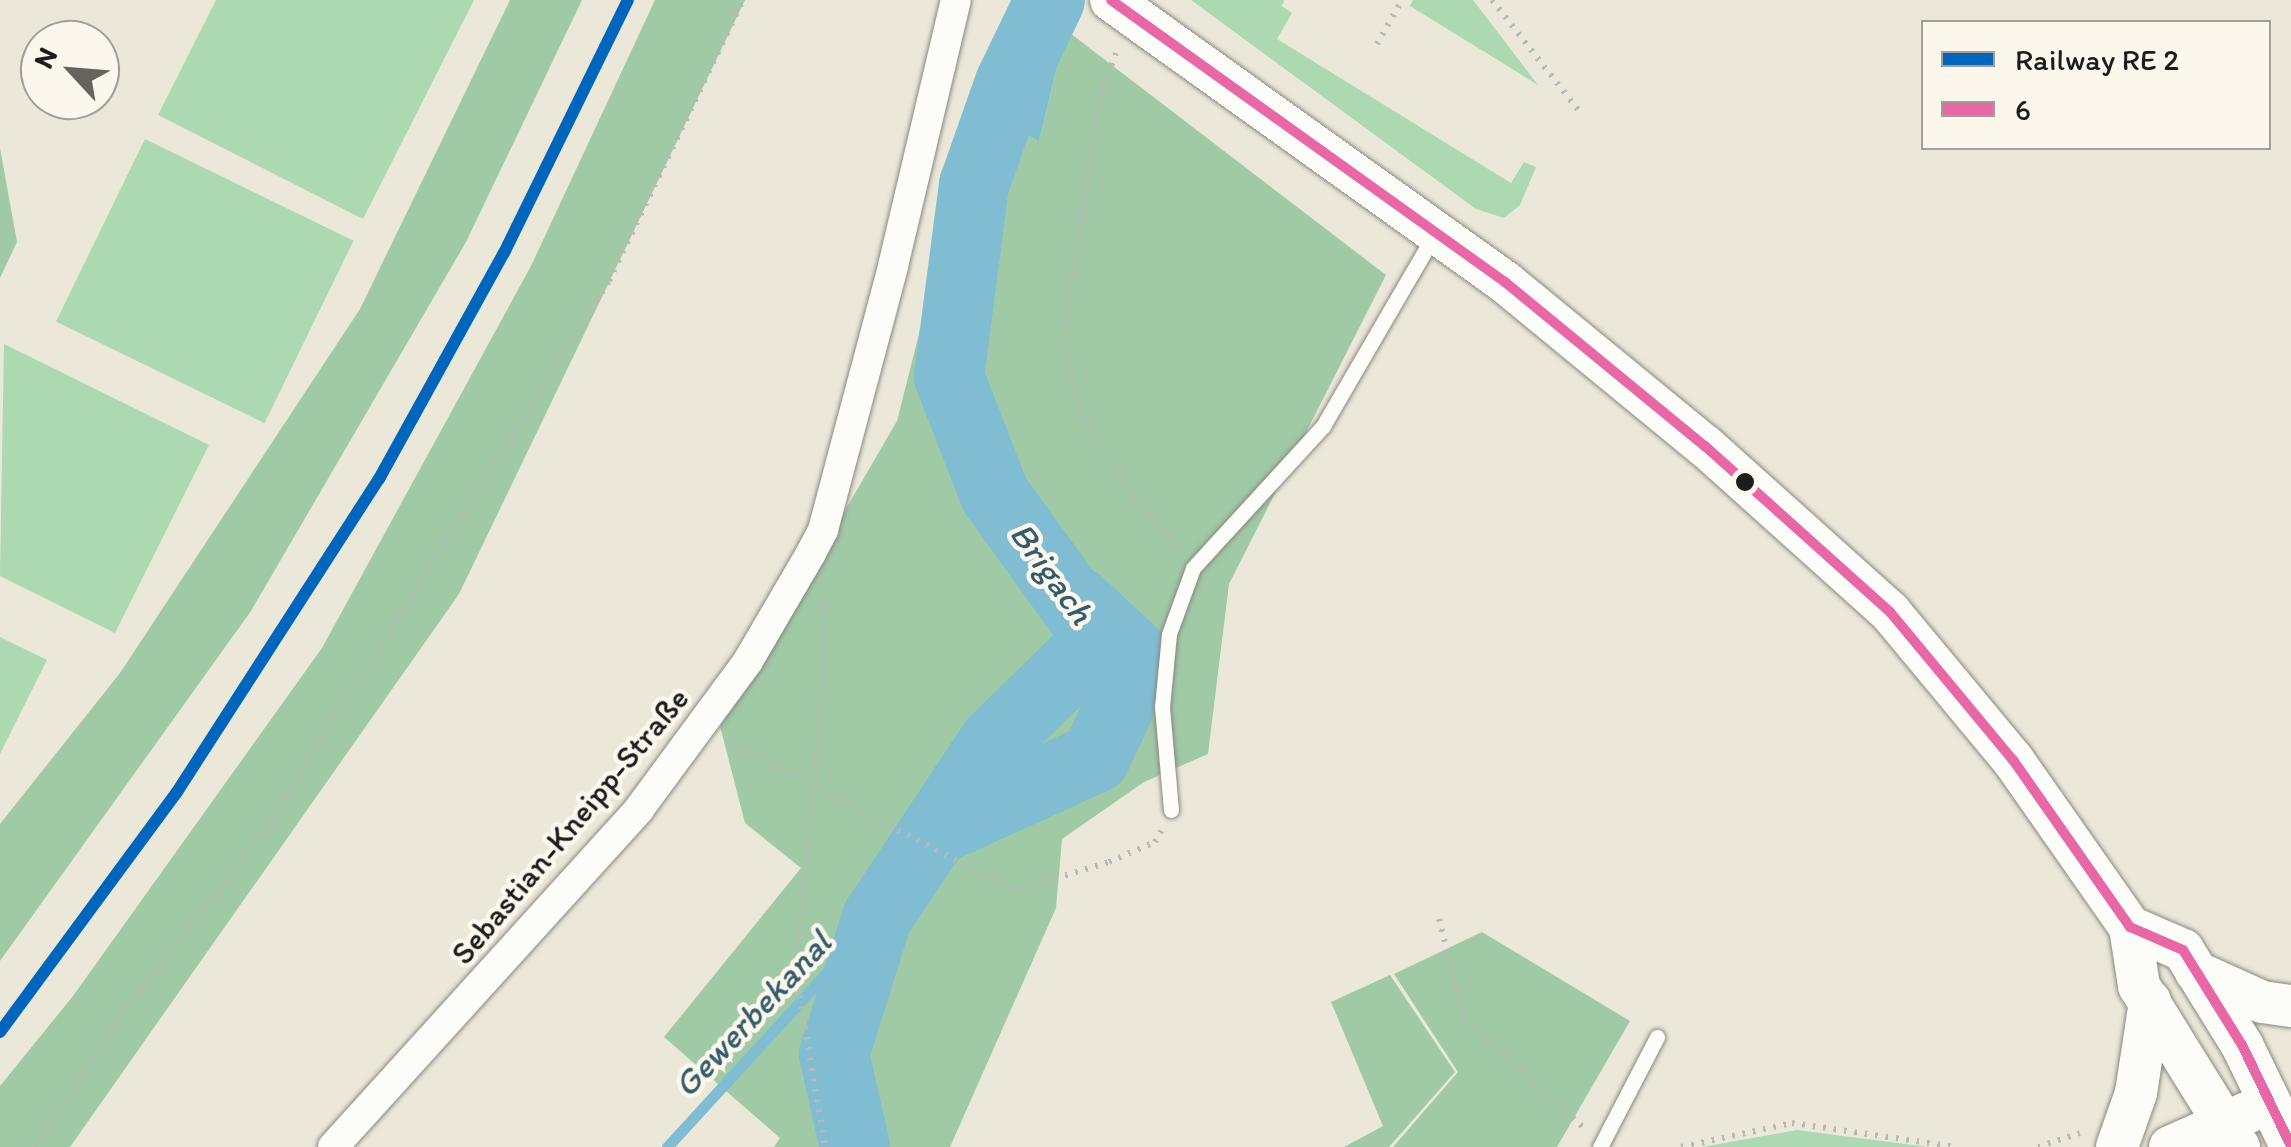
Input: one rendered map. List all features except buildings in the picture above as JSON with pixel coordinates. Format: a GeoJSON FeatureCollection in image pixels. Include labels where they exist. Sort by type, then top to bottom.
{"type":"FeatureCollection","features":[{"type":"Feature","properties":{"kind":"main road"},"geometry":{"type":"LineString","coordinates":[[1111,0],[1437,232],[1704,446],[1890,612],[2013,760],[2130,927],[2139,986],[2232,1135]]}},
{"type":"Feature","properties":{"kind":"main road"},"geometry":{"type":"LineString","coordinates":[[2130,927],[2182,950],[2280,1099],[2287,1144]]}},
{"type":"Feature","properties":{"kind":"main road"},"geometry":{"type":"LineString","coordinates":[[2196,972],[2262,1002],[2291,1006]]}},
{"type":"Feature","properties":{"kind":"main road"},"geometry":{"type":"LineString","coordinates":[[2101,1139],[2136,1093],[2150,1001]]}},
{"type":"Feature","properties":{"kind":"main road"},"geometry":{"type":"LineString","coordinates":[[2170,1147],[2232,1135],[2280,1099]]}},
{"type":"Feature","properties":{"kind":"street","name":"Sebastian-Kneipp-Straße"},"geometry":{"type":"LineString","coordinates":[[334,1147],[555,906],[704,726],[823,530],[956,0]]}},
{"type":"Feature","properties":{"kind":"lane"},"geometry":{"type":"LineString","coordinates":[[1171,810],[1162,707],[1169,634],[1193,568],[1322,426],[1437,232]]}},
{"type":"Feature","properties":{"kind":"lane"},"geometry":{"type":"LineString","coordinates":[[1601,1146],[1656,1038]]}},
{"type":"Feature","properties":{"kind":"path"},"geometry":{"type":"LineString","coordinates":[[35,1147],[120,1017],[273,818],[609,281],[743,0]]}},
{"type":"Feature","properties":{"kind":"path"},"geometry":{"type":"LineString","coordinates":[[1377,44],[1402,0]]}},
{"type":"Feature","properties":{"kind":"path"},"geometry":{"type":"LineString","coordinates":[[1492,0],[1583,116]]}},
{"type":"Feature","properties":{"kind":"path"},"geometry":{"type":"LineString","coordinates":[[1119,43],[1101,94],[1064,326],[1076,398],[1107,462],[1193,568]]}},
{"type":"Feature","properties":{"kind":"path"},"geometry":{"type":"LineString","coordinates":[[823,530],[824,673],[810,788],[796,975],[825,1147]]}},
{"type":"Feature","properties":{"kind":"path"},"geometry":{"type":"LineString","coordinates":[[704,726],[810,788],[1015,892],[1058,882],[1155,842],[1171,810]]}},
{"type":"Feature","properties":{"kind":"path"},"geometry":{"type":"LineString","coordinates":[[1439,919],[1464,1018],[1601,1146]]}},
{"type":"Feature","properties":{"kind":"path"},"geometry":{"type":"LineString","coordinates":[[1682,1147],[1792,1123],[1958,1147]]}},
{"type":"Feature","properties":{"kind":"path"},"geometry":{"type":"LineString","coordinates":[[2038,1147],[2101,1139]]}},
{"type":"Feature","properties":{"kind":"green space"},"geometry":{"type":"Polygon","coordinates":[[[216,0],[474,0],[363,219],[158,115],[216,0]]]}},
{"type":"Feature","properties":{"kind":"green space"},"geometry":{"type":"Polygon","coordinates":[[[510,0],[582,0],[466,242],[251,611],[0,961],[0,824],[120,673],[360,309],[510,0]]]}},
{"type":"Feature","properties":{"kind":"green space"},"geometry":{"type":"Polygon","coordinates":[[[655,0],[745,0],[459,594],[70,1147],[0,1147],[0,1086],[73,996],[322,648],[531,266],[655,0]]]}},
{"type":"Feature","properties":{"kind":"green space"},"geometry":{"type":"Polygon","coordinates":[[[1191,0],[1284,0],[1282,6],[1292,13],[1277,39],[1511,183],[1524,162],[1536,167],[1520,205],[1504,218],[1476,209],[1191,0]]]}},
{"type":"Feature","properties":{"kind":"green space"},"geometry":{"type":"Polygon","coordinates":[[[1413,0],[1473,0],[1538,85],[1410,6],[1413,0]]]}},
{"type":"Feature","properties":{"kind":"green space"},"geometry":{"type":"Polygon","coordinates":[[[1066,30],[1386,275],[1229,584],[1208,754],[1144,782],[1062,839],[1056,908],[950,1147],[774,1147],[780,1138],[664,1037],[801,868],[745,823],[720,726],[897,421],[975,111],[1039,141],[1066,30]]]}},
{"type":"Feature","properties":{"kind":"green space"},"geometry":{"type":"Polygon","coordinates":[[[145,139],[354,241],[265,423],[56,321],[145,139]]]}},
{"type":"Feature","properties":{"kind":"green space"},"geometry":{"type":"Polygon","coordinates":[[[0,148],[17,242],[0,278],[0,148]]]}},
{"type":"Feature","properties":{"kind":"green space"},"geometry":{"type":"Polygon","coordinates":[[[4,344],[209,445],[115,633],[0,576],[4,344]]]}},
{"type":"Feature","properties":{"kind":"green space"},"geometry":{"type":"Polygon","coordinates":[[[0,637],[47,660],[0,754],[0,637]]]}},
{"type":"Feature","properties":{"kind":"green space"},"geometry":{"type":"Polygon","coordinates":[[[1482,932],[1630,1021],[1557,1147],[1393,1147],[1458,1072],[1394,974],[1482,932]]]}},
{"type":"Feature","properties":{"kind":"green space"},"geometry":{"type":"Polygon","coordinates":[[[1390,975],[1455,1072],[1389,1147],[1344,1147],[1383,1126],[1331,1002],[1390,975]]]}},
{"type":"Feature","properties":{"kind":"green space"},"geometry":{"type":"Polygon","coordinates":[[[1797,1130],[1928,1147],[1702,1147],[1797,1130]]]}},
{"type":"Feature","properties":{"kind":"water"},"geometry":{"type":"Polygon","coordinates":[[[1016,0],[1081,0],[1066,30],[1039,141],[975,111],[1016,0]]]}},
{"type":"Feature","properties":{"kind":"pier"},"geometry":{"type":"Polygon","coordinates":[[[1024,0],[1086,0],[1073,26],[1024,0]]]}},
{"type":"Feature","properties":{"kind":"waterway","name":"Brigach"},"geometry":{"type":"LineString","coordinates":[[855,1147],[834,1054],[877,918],[994,742],[1099,639],[995,495],[949,377],[974,185],[1010,83],[1050,0]]}},
{"type":"Feature","properties":{"kind":"waterway"},"geometry":{"type":"LineString","coordinates":[[937,830],[1095,758],[1141,661],[1078,602]]}},
{"type":"Feature","properties":{"kind":"waterway","name":"Gewerbekanal"},"geometry":{"type":"LineString","coordinates":[[667,1147],[877,918]]}},
{"type":"Feature","properties":{"kind":"transit line"},"geometry":{"type":"LineString","coordinates":[[0,1032],[177,792],[379,479],[504,253],[628,0]]}},
{"type":"Feature","properties":{"kind":"transit line","name":"6"},"geometry":{"type":"LineString","coordinates":[[1111,0],[1505,282],[1705,446],[1890,612],[2013,760],[2130,927],[2183,950],[2242,1045],[2291,1146]]}}]}
